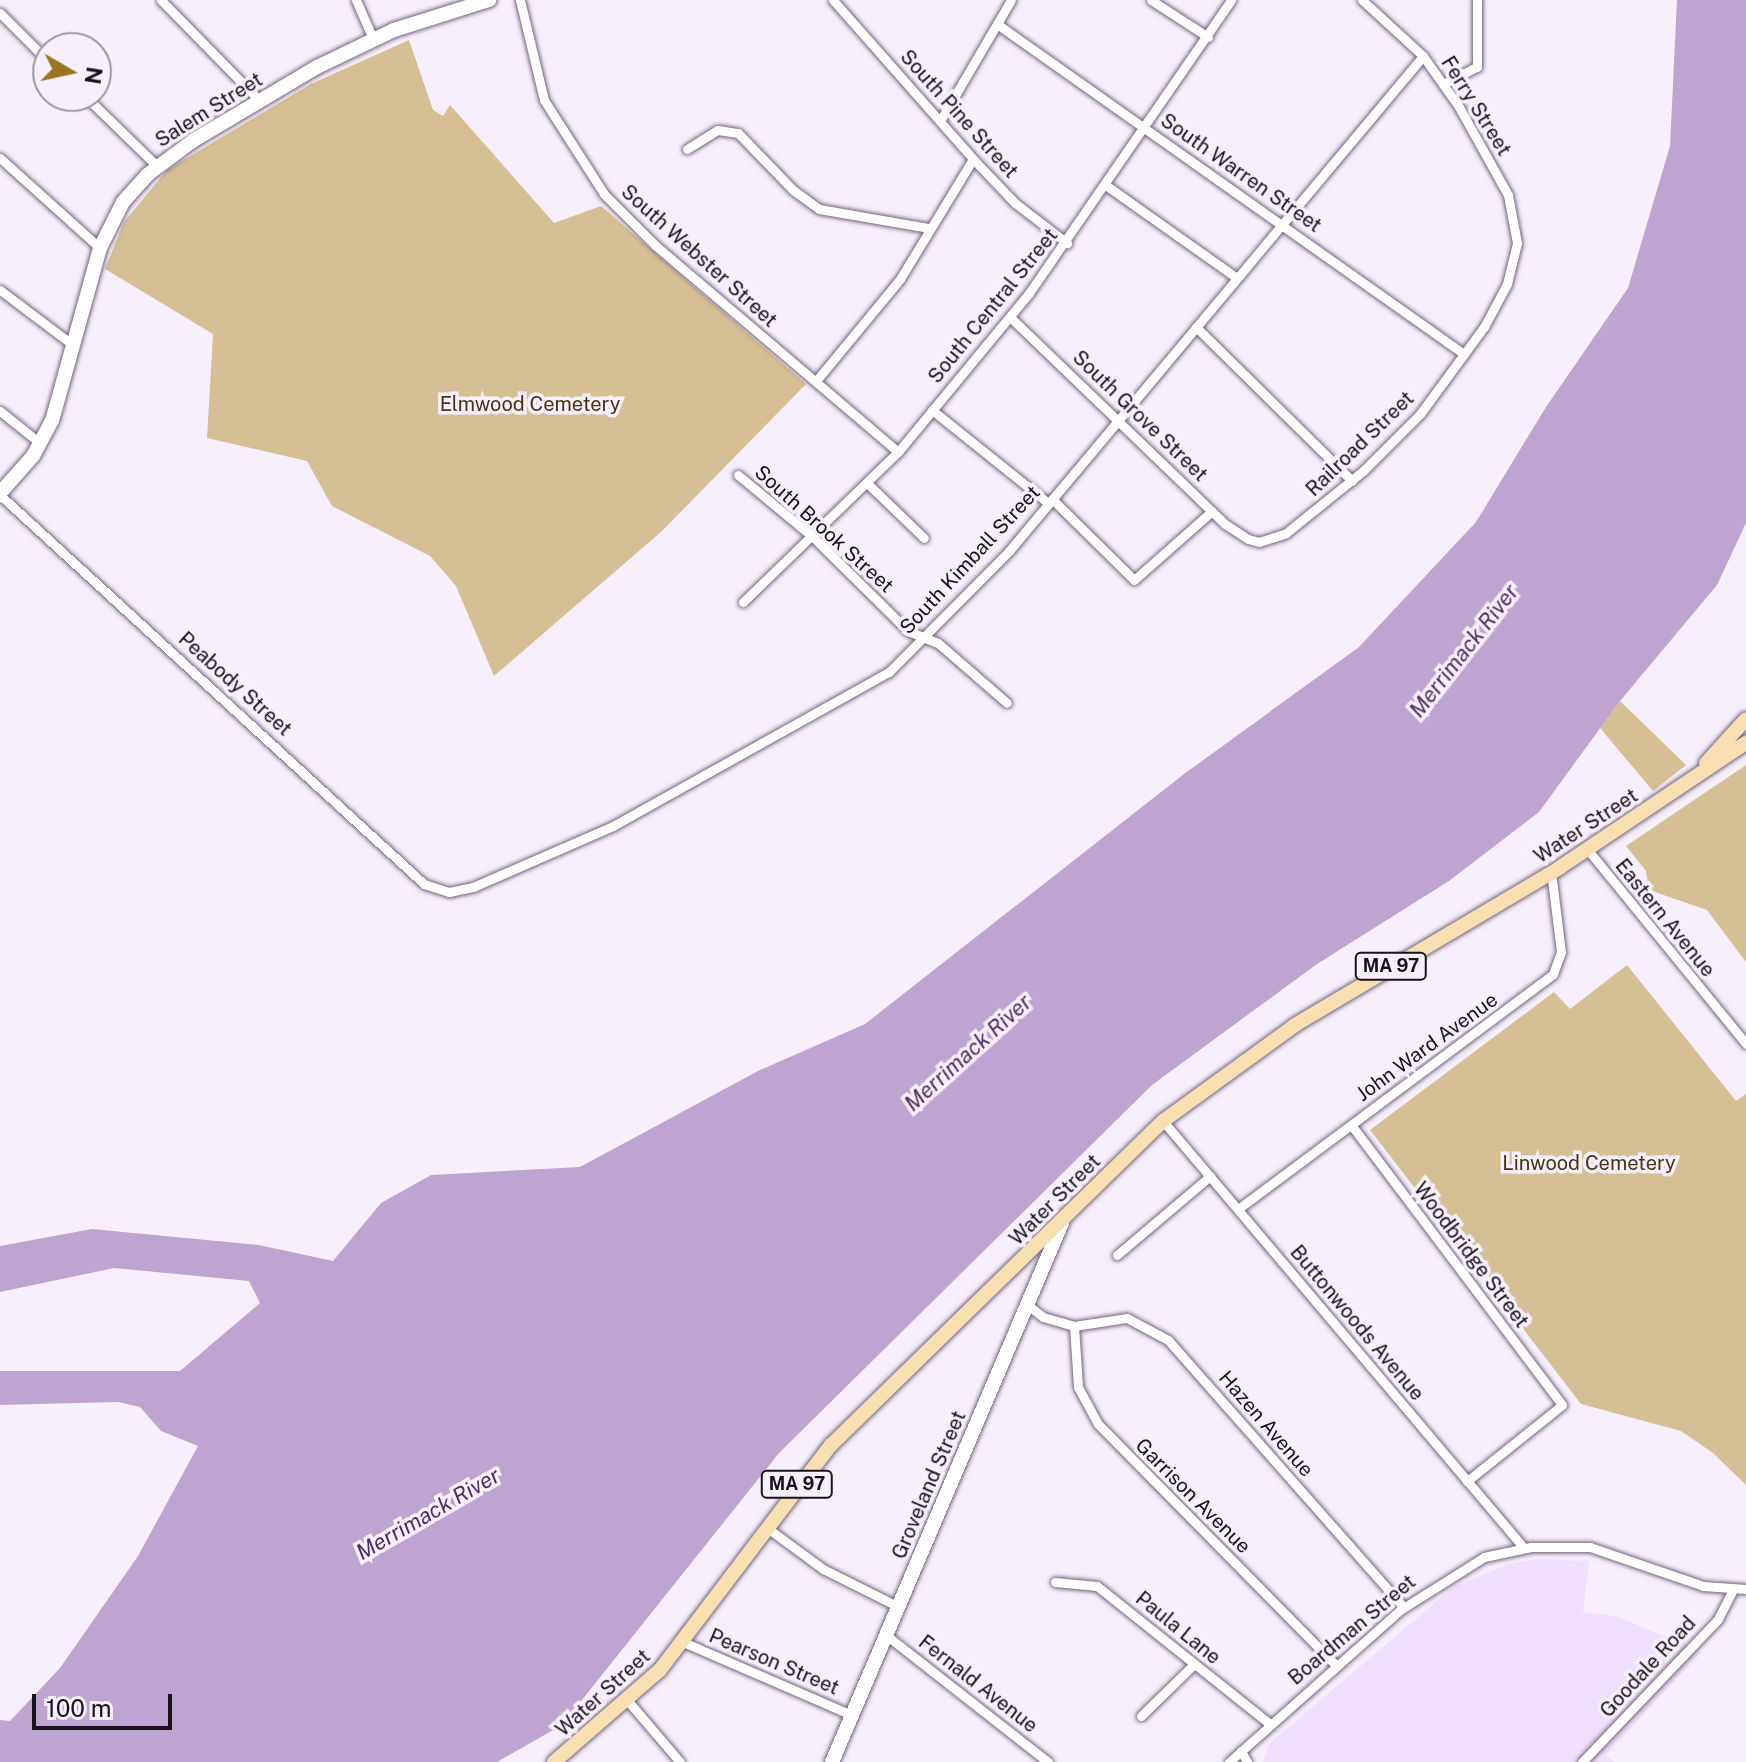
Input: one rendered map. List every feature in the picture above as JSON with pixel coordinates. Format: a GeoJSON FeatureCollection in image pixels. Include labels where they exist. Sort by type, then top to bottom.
{"type":"FeatureCollection","features":[{"type":"Feature","properties":{"kind":"main road","name":"Salem Street"},"geometry":{"type":"LineString","coordinates":[[0,494],[40,443],[58,405],[100,248],[123,202],[157,166],[260,101],[373,39],[489,0]]}},
{"type":"Feature","properties":{"kind":"main road","name":"Water Street"},"geometry":{"type":"LineString","coordinates":[[1685,784],[1746,719]]}},
{"type":"Feature","properties":{"kind":"main road","name":"Water Street"},"geometry":{"type":"LineString","coordinates":[[554,1762],[628,1701],[683,1642],[766,1527],[831,1445],[1062,1223],[1163,1121],[1295,1025],[1588,850],[1746,743]]}},
{"type":"Feature","properties":{"kind":"main road","name":"Groveland Street"},"geometry":{"type":"LineString","coordinates":[[832,1762],[1062,1223]]}},
{"type":"Feature","properties":{"kind":"street"},"geometry":{"type":"LineString","coordinates":[[161,0],[260,101]]}},
{"type":"Feature","properties":{"kind":"street"},"geometry":{"type":"LineString","coordinates":[[356,0],[373,39]]}},
{"type":"Feature","properties":{"kind":"street","name":"South Webster Street"},"geometry":{"type":"LineString","coordinates":[[520,0],[544,100],[604,194],[627,220],[898,452]]}},
{"type":"Feature","properties":{"kind":"street","name":"South Pine Street"},"geometry":{"type":"LineString","coordinates":[[833,0],[1015,203],[1067,243]]}},
{"type":"Feature","properties":{"kind":"street"},"geometry":{"type":"LineString","coordinates":[[940,121],[1011,0]]}},
{"type":"Feature","properties":{"kind":"street"},"geometry":{"type":"LineString","coordinates":[[1151,0],[1208,37]]}},
{"type":"Feature","properties":{"kind":"street","name":"South Central Street"},"geometry":{"type":"LineString","coordinates":[[743,602],[898,452],[1010,317],[1107,186],[1231,0]]}},
{"type":"Feature","properties":{"kind":"street","name":"Ferry Street"},"geometry":{"type":"LineString","coordinates":[[1362,0],[1423,56],[1443,84],[1512,208]]}},
{"type":"Feature","properties":{"kind":"street"},"geometry":{"type":"LineString","coordinates":[[1443,84],[1477,67],[1477,0]]}},
{"type":"Feature","properties":{"kind":"street"},"geometry":{"type":"LineString","coordinates":[[0,13],[32,45]]}},
{"type":"Feature","properties":{"kind":"street","name":"South Warren Street"},"geometry":{"type":"LineString","coordinates":[[997,24],[1464,354]]}},
{"type":"Feature","properties":{"kind":"street","name":"South Kimball Street"},"geometry":{"type":"LineString","coordinates":[[449,892],[501,877],[613,826],[863,690],[889,672],[1009,551],[1423,56]]}},
{"type":"Feature","properties":{"kind":"street"},"geometry":{"type":"LineString","coordinates":[[101,112],[157,166]]}},
{"type":"Feature","properties":{"kind":"street"},"geometry":{"type":"LineString","coordinates":[[687,149],[718,130],[738,133],[793,190],[819,209],[929,228]]}},
{"type":"Feature","properties":{"kind":"street"},"geometry":{"type":"LineString","coordinates":[[0,158],[100,248]]}},
{"type":"Feature","properties":{"kind":"street"},"geometry":{"type":"LineString","coordinates":[[816,381],[900,279],[973,159]]}},
{"type":"Feature","properties":{"kind":"street"},"geometry":{"type":"LineString","coordinates":[[1107,186],[1237,278]]}},
{"type":"Feature","properties":{"kind":"street","name":"Railroad Street"},"geometry":{"type":"LineString","coordinates":[[1248,539],[1259,542],[1286,533],[1352,481],[1420,414],[1484,327],[1515,263],[1512,208]]}},
{"type":"Feature","properties":{"kind":"street"},"geometry":{"type":"LineString","coordinates":[[0,290],[73,345]]}},
{"type":"Feature","properties":{"kind":"street","name":"South Grove Street"},"geometry":{"type":"LineString","coordinates":[[1010,317],[1212,511],[1248,539]]}},
{"type":"Feature","properties":{"kind":"street"},"geometry":{"type":"LineString","coordinates":[[1196,327],[1352,481]]}},
{"type":"Feature","properties":{"kind":"street"},"geometry":{"type":"LineString","coordinates":[[932,410],[1050,501],[1134,580],[1212,511]]}},
{"type":"Feature","properties":{"kind":"street"},"geometry":{"type":"LineString","coordinates":[[0,411],[40,443]]}},
{"type":"Feature","properties":{"kind":"street","name":"South Brook Street"},"geometry":{"type":"LineString","coordinates":[[738,475],[813,537],[908,631],[938,643],[1007,703]]}},
{"type":"Feature","properties":{"kind":"street"},"geometry":{"type":"LineString","coordinates":[[867,483],[924,538]]}},
{"type":"Feature","properties":{"kind":"street","name":"Peabody Street"},"geometry":{"type":"LineString","coordinates":[[0,494],[424,884],[449,892]]}},
{"type":"Feature","properties":{"kind":"street","name":"Eastern Avenue"},"geometry":{"type":"LineString","coordinates":[[1588,850],[1746,1044]]}},
{"type":"Feature","properties":{"kind":"street","name":"John Ward Avenue"},"geometry":{"type":"LineString","coordinates":[[1238,1209],[1553,974],[1561,952],[1551,872]]}},
{"type":"Feature","properties":{"kind":"street","name":"Buttonwoods Avenue"},"geometry":{"type":"LineString","coordinates":[[1163,1121],[1524,1548]]}},
{"type":"Feature","properties":{"kind":"street","name":"Woodbridge Street"},"geometry":{"type":"LineString","coordinates":[[1352,1126],[1562,1405],[1467,1481]]}},
{"type":"Feature","properties":{"kind":"street"},"geometry":{"type":"LineString","coordinates":[[1117,1255],[1210,1176]]}},
{"type":"Feature","properties":{"kind":"street"},"geometry":{"type":"LineString","coordinates":[[1029,1306],[1043,1317],[1074,1326]]}},
{"type":"Feature","properties":{"kind":"street","name":"Hazen Avenue"},"geometry":{"type":"LineString","coordinates":[[1074,1326],[1127,1318],[1168,1340],[1403,1607]]}},
{"type":"Feature","properties":{"kind":"street","name":"Garrison Avenue"},"geometry":{"type":"LineString","coordinates":[[1074,1326],[1078,1387],[1098,1424],[1336,1665]]}},
{"type":"Feature","properties":{"kind":"street"},"geometry":{"type":"LineString","coordinates":[[766,1527],[823,1569],[899,1607]]}},
{"type":"Feature","properties":{"kind":"street","name":"Boardman Street"},"geometry":{"type":"LineString","coordinates":[[1229,1762],[1403,1607],[1454,1572],[1484,1557],[1524,1548],[1590,1547],[1703,1586],[1732,1591],[1746,1589]]}},
{"type":"Feature","properties":{"kind":"street","name":"Paula Lane"},"geometry":{"type":"LineString","coordinates":[[1055,1582],[1097,1586],[1191,1667],[1270,1724]]}},
{"type":"Feature","properties":{"kind":"street","name":"Goodale Road"},"geometry":{"type":"LineString","coordinates":[[1582,1762],[1718,1619],[1732,1591]]}},
{"type":"Feature","properties":{"kind":"street","name":"Fernald Avenue"},"geometry":{"type":"LineString","coordinates":[[886,1635],[1048,1762]]}},
{"type":"Feature","properties":{"kind":"street","name":"Pearson Street"},"geometry":{"type":"LineString","coordinates":[[683,1642],[852,1715]]}},
{"type":"Feature","properties":{"kind":"street"},"geometry":{"type":"LineString","coordinates":[[1141,1716],[1191,1667]]}},
{"type":"Feature","properties":{"kind":"street"},"geometry":{"type":"LineString","coordinates":[[628,1701],[680,1762]]}},
{"type":"Feature","properties":{"kind":"street"},"geometry":{"type":"LineString","coordinates":[[1241,1751],[1247,1762]]}},
{"type":"Feature","properties":{"kind":"shaded area"},"geometry":{"type":"Polygon","coordinates":[[[1539,1559],[1589,1561],[1583,1612],[1616,1616],[1701,1652],[1606,1755],[1614,1762],[1263,1762],[1269,1744],[1452,1588],[1508,1564],[1539,1559]]]}},
{"type":"Feature","properties":{"kind":"green space","name":"Elmwood Cemetery"},"geometry":{"type":"Polygon","coordinates":[[[409,40],[433,110],[443,116],[450,105],[554,223],[601,206],[806,384],[662,531],[494,676],[456,586],[430,556],[332,506],[307,461],[207,438],[213,334],[105,269],[124,222],[167,170],[311,84],[409,40]]]}},
{"type":"Feature","properties":{"kind":"green space"},"geometry":{"type":"Polygon","coordinates":[[[1620,701],[1686,765],[1653,791],[1600,728],[1620,701]]]}},
{"type":"Feature","properties":{"kind":"green space"},"geometry":{"type":"Polygon","coordinates":[[[1746,765],[1746,962],[1707,910],[1649,890],[1646,871],[1626,846],[1746,765]]]}},
{"type":"Feature","properties":{"kind":"green space","name":"Linwood Cemetery"},"geometry":{"type":"Polygon","coordinates":[[[1627,965],[1736,1101],[1746,1094],[1746,1485],[1713,1453],[1681,1431],[1581,1404],[1370,1130],[1554,992],[1570,1009],[1627,965]]]}},
{"type":"Feature","properties":{"kind":"water","name":"Merrimack River"},"geometry":{"type":"Polygon","coordinates":[[[1677,0],[1746,0],[1746,523],[1717,585],[1620,701],[1539,812],[1449,881],[1317,964],[1152,1085],[779,1453],[562,1725],[497,1762],[0,1762],[0,1720],[10,1721],[60,1668],[138,1556],[198,1446],[161,1431],[140,1407],[118,1402],[0,1405],[0,1371],[180,1371],[260,1303],[249,1281],[114,1268],[0,1292],[0,1246],[92,1229],[259,1245],[333,1261],[381,1203],[431,1175],[580,1167],[758,1071],[865,1024],[1184,774],[1359,647],[1476,522],[1546,407],[1628,288],[1670,146],[1677,0]]]}}]}
